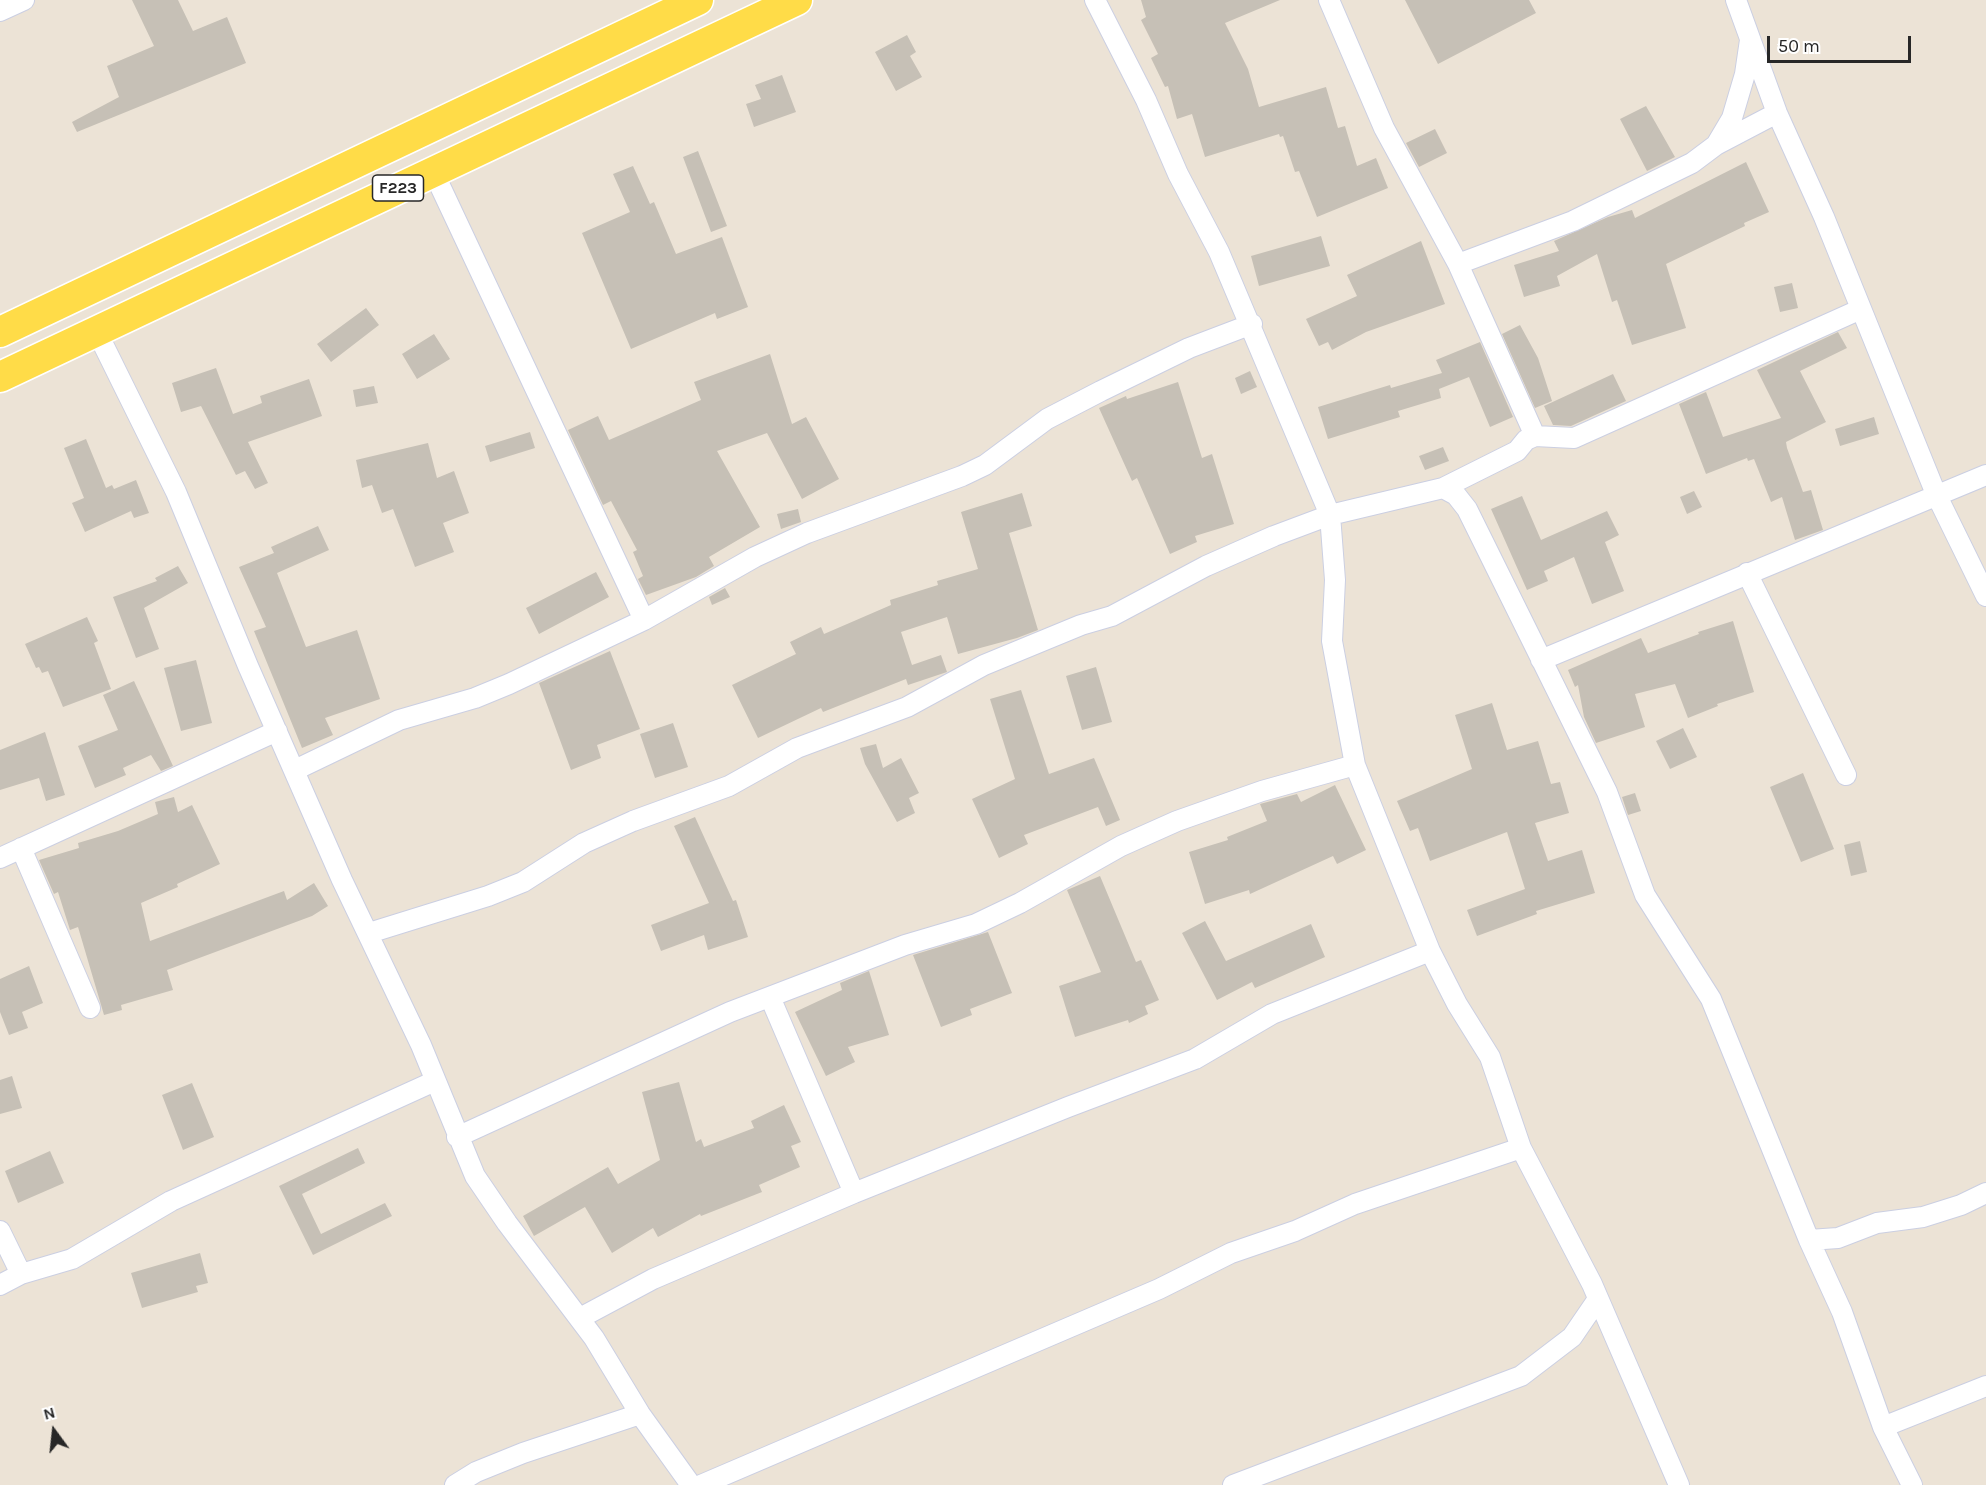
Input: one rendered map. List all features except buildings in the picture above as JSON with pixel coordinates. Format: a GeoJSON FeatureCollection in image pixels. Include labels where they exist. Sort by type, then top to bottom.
{"type":"FeatureCollection","features":[{"type":"Feature","properties":{"kind":"main road","name":"F223"},"geometry":{"type":"LineString","coordinates":[[0,332],[698,0]]}},
{"type":"Feature","properties":{"kind":"main road","name":"F223"},"geometry":{"type":"LineString","coordinates":[[0,377],[797,0]]}},
{"type":"Feature","properties":{"kind":"street"},"geometry":{"type":"LineString","coordinates":[[0,11],[24,0]]}},
{"type":"Feature","properties":{"kind":"street"},"geometry":{"type":"LineString","coordinates":[[1095,0],[1146,100],[1178,174],[1219,252],[1252,324],[1330,515],[1335,580],[1332,641],[1355,765],[1430,951],[1457,1004],[1490,1057],[1521,1148],[1598,1299],[1679,1485]]}},
{"type":"Feature","properties":{"kind":"street"},"geometry":{"type":"LineString","coordinates":[[1329,0],[1384,128],[1458,264],[1535,436]]}},
{"type":"Feature","properties":{"kind":"street"},"geometry":{"type":"LineString","coordinates":[[1736,0],[1777,113],[1824,217],[1936,494],[1986,596]]}},
{"type":"Feature","properties":{"kind":"street"},"geometry":{"type":"LineString","coordinates":[[1716,145],[1732,118],[1745,74],[1750,39]]}},
{"type":"Feature","properties":{"kind":"street"},"geometry":{"type":"LineString","coordinates":[[1458,264],[1573,221],[1613,203],[1692,163],[1716,145],[1777,113]]}},
{"type":"Feature","properties":{"kind":"street"},"geometry":{"type":"LineString","coordinates":[[433,171],[644,620]]}},
{"type":"Feature","properties":{"kind":"street"},"geometry":{"type":"LineString","coordinates":[[369,933],[488,896],[523,882],[566,853],[613,830],[729,786],[797,748],[907,707],[984,665],[1081,625],[1112,616],[1225,557],[1330,515],[1443,488],[1517,451],[1526,440],[1535,436],[1574,438],[1861,309]]}},
{"type":"Feature","properties":{"kind":"street"},"geometry":{"type":"LineString","coordinates":[[295,770],[399,720],[475,698],[509,684],[644,620],[754,557],[807,533],[985,465],[1047,419],[1189,348],[1252,324]]}},
{"type":"Feature","properties":{"kind":"street"},"geometry":{"type":"LineString","coordinates":[[96,330],[171,481],[342,880],[369,933],[475,1176],[507,1223],[580,1318],[640,1414],[691,1485]]}},
{"type":"Feature","properties":{"kind":"street"},"geometry":{"type":"LineString","coordinates":[[1541,660],[1986,475]]}},
{"type":"Feature","properties":{"kind":"street"},"geometry":{"type":"LineString","coordinates":[[1443,488],[1456,495],[1467,508],[1607,792],[1645,895],[1711,999],[1809,1240],[1842,1312],[1883,1427],[1912,1485]]}},
{"type":"Feature","properties":{"kind":"street"},"geometry":{"type":"LineString","coordinates":[[1747,573],[1846,775]]}},
{"type":"Feature","properties":{"kind":"street"},"geometry":{"type":"LineString","coordinates":[[0,858],[277,731]]}},
{"type":"Feature","properties":{"kind":"street"},"geometry":{"type":"LineString","coordinates":[[457,1137],[729,1012],[905,945],[976,924],[1020,903],[1121,846],[1177,821],[1262,791],[1355,765]]}},
{"type":"Feature","properties":{"kind":"street"},"geometry":{"type":"LineString","coordinates":[[21,848],[90,1008]]}},
{"type":"Feature","properties":{"kind":"street"},"geometry":{"type":"LineString","coordinates":[[580,1318],[653,1279],[854,1193],[1195,1059],[1272,1014],[1430,951]]}},
{"type":"Feature","properties":{"kind":"street"},"geometry":{"type":"LineString","coordinates":[[770,997],[854,1193]]}},
{"type":"Feature","properties":{"kind":"street"},"geometry":{"type":"LineString","coordinates":[[0,1285],[21,1274],[72,1259],[171,1201],[435,1081]]}},
{"type":"Feature","properties":{"kind":"street"},"geometry":{"type":"LineString","coordinates":[[700,1485],[1159,1289],[1231,1253],[1296,1231],[1355,1204],[1521,1148]]}},
{"type":"Feature","properties":{"kind":"street"},"geometry":{"type":"LineString","coordinates":[[1809,1240],[1838,1238],[1877,1223],[1923,1217],[1961,1205],[1986,1193]]}},
{"type":"Feature","properties":{"kind":"street"},"geometry":{"type":"LineString","coordinates":[[0,1231],[21,1274]]}},
{"type":"Feature","properties":{"kind":"street"},"geometry":{"type":"LineString","coordinates":[[1233,1485],[1521,1376],[1572,1337],[1598,1299]]}},
{"type":"Feature","properties":{"kind":"street"},"geometry":{"type":"LineString","coordinates":[[1883,1427],[1986,1386]]}},
{"type":"Feature","properties":{"kind":"street"},"geometry":{"type":"LineString","coordinates":[[454,1485],[482,1470],[524,1453],[640,1414]]}}]}
